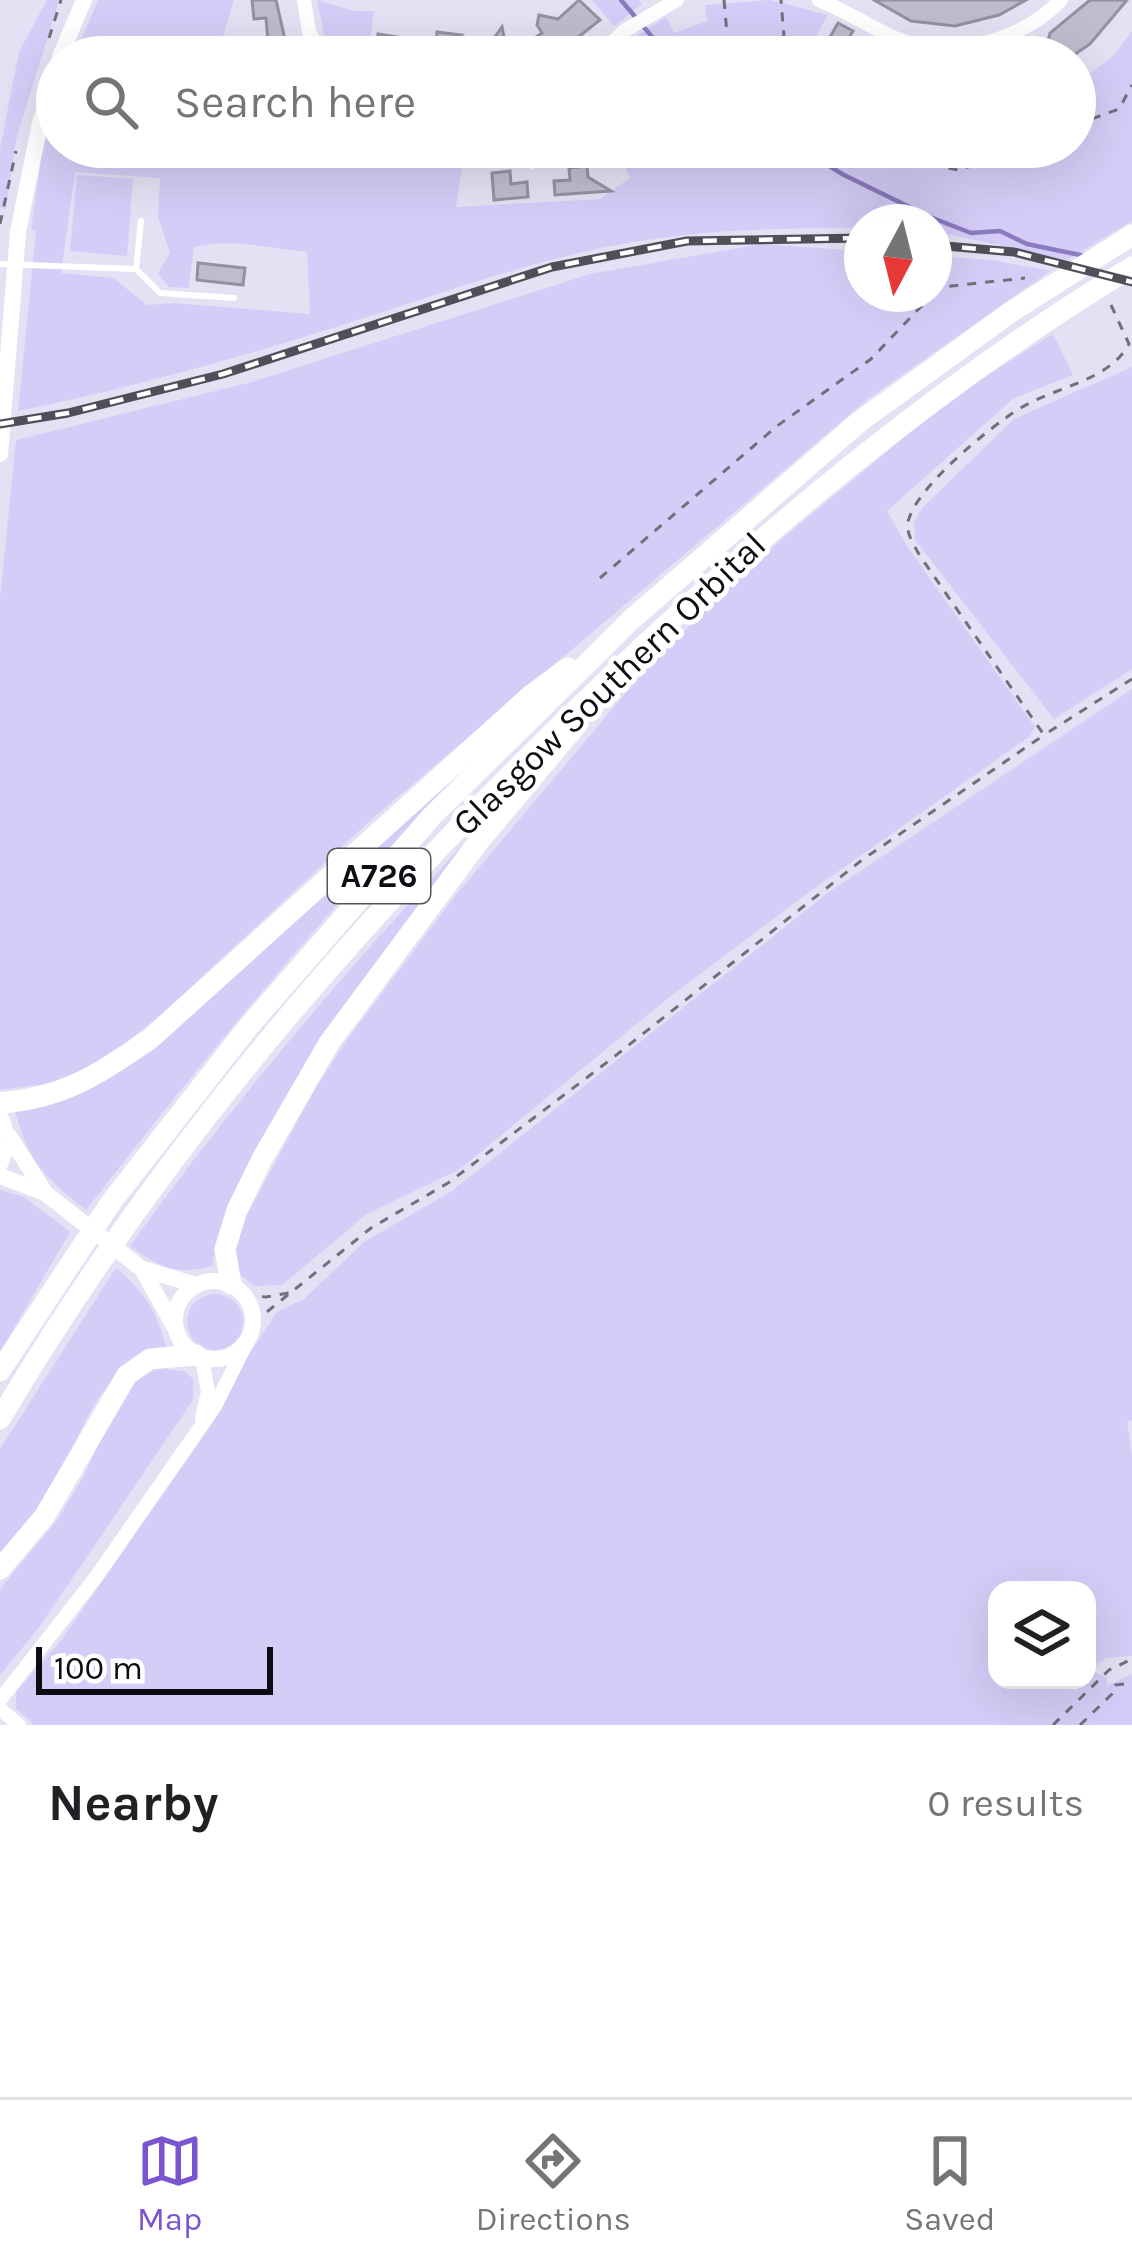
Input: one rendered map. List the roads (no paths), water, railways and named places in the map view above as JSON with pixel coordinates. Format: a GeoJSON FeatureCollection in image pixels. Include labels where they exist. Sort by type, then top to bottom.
{"type":"FeatureCollection","features":[{"type":"Feature","properties":{"kind":"highway","name":"Glasgow Southern Orbital"},"geometry":{"type":"LineString","coordinates":[[0,1371],[112,1202],[249,1026],[417,834],[631,620],[860,422],[1010,312],[1132,235]]}},
{"type":"Feature","properties":{"kind":"highway","name":"Glasgow Southern Orbital"},"geometry":{"type":"LineString","coordinates":[[0,1419],[132,1215],[266,1045],[420,867],[537,747],[825,483],[1132,267]]}},
{"type":"Feature","properties":{"kind":"highway","name":"A726"},"geometry":{"type":"LineString","coordinates":[[0,1103],[36,1099],[81,1085],[150,1039],[530,696],[631,620]]}},
{"type":"Feature","properties":{"kind":"highway","name":"A726"},"geometry":{"type":"LineString","coordinates":[[238,1290],[225,1250],[238,1210],[329,1043],[479,842],[644,645]]}},
{"type":"Feature","properties":{"kind":"highway"},"geometry":{"type":"LineString","coordinates":[[0,1569],[62,1489],[117,1386],[150,1359],[199,1356]]}},
{"type":"Feature","properties":{"kind":"street"},"geometry":{"type":"LineString","coordinates":[[69,36],[84,0]]}},
{"type":"Feature","properties":{"kind":"street"},"geometry":{"type":"LineString","coordinates":[[304,0],[311,36]]}},
{"type":"Feature","properties":{"kind":"street"},"geometry":{"type":"LineString","coordinates":[[618,36],[677,0]]}},
{"type":"Feature","properties":{"kind":"street"},"geometry":{"type":"LineString","coordinates":[[819,0],[892,36]]}},
{"type":"Feature","properties":{"kind":"street"},"geometry":{"type":"LineString","coordinates":[[1004,36],[1032,23],[1061,0]]}},
{"type":"Feature","properties":{"kind":"street"},"geometry":{"type":"LineString","coordinates":[[0,454],[8,377],[8,265],[36,142]]}},
{"type":"Feature","properties":{"kind":"street"},"geometry":{"type":"LineString","coordinates":[[0,1116],[45,1193]]}},
{"type":"Feature","properties":{"kind":"street"},"geometry":{"type":"LineString","coordinates":[[0,1165],[9,1136]]}},
{"type":"Feature","properties":{"kind":"street"},"geometry":{"type":"LineString","coordinates":[[0,1176],[45,1193],[142,1269],[196,1286]]}},
{"type":"Feature","properties":{"kind":"street"},"geometry":{"type":"LineString","coordinates":[[142,1269],[181,1340],[199,1356],[208,1392],[198,1428]]}},
{"type":"Feature","properties":{"kind":"street"},"geometry":{"type":"LineString","coordinates":[[0,1700],[96,1577],[226,1388],[253,1323],[238,1290],[214,1281],[196,1286],[178,1304],[176,1329]]}},
{"type":"Feature","properties":{"kind":"street"},"geometry":{"type":"LineString","coordinates":[[199,1356],[229,1357],[247,1342]]}},
{"type":"Feature","properties":{"kind":"street"},"geometry":{"type":"LineString","coordinates":[[0,1709],[19,1725]]}},
{"type":"Feature","properties":{"kind":"lane"},"geometry":{"type":"LineString","coordinates":[[136,269],[141,221]]}},
{"type":"Feature","properties":{"kind":"lane"},"geometry":{"type":"LineString","coordinates":[[8,265],[136,269],[160,293],[233,298]]}},
{"type":"Feature","properties":{"kind":"waterway"},"geometry":{"type":"LineString","coordinates":[[621,0],[651,36]]}},
{"type":"Feature","properties":{"kind":"waterway"},"geometry":{"type":"LineString","coordinates":[[832,168],[971,233],[1000,231],[1027,244],[1085,256]]}},
{"type":"Feature","properties":{"kind":"railway"},"geometry":{"type":"LineString","coordinates":[[0,424],[68,413],[223,374],[552,267],[687,241],[844,238]]}},
{"type":"Feature","properties":{"kind":"railway"},"geometry":{"type":"LineString","coordinates":[[952,247],[1014,252],[1132,282]]}}]}
